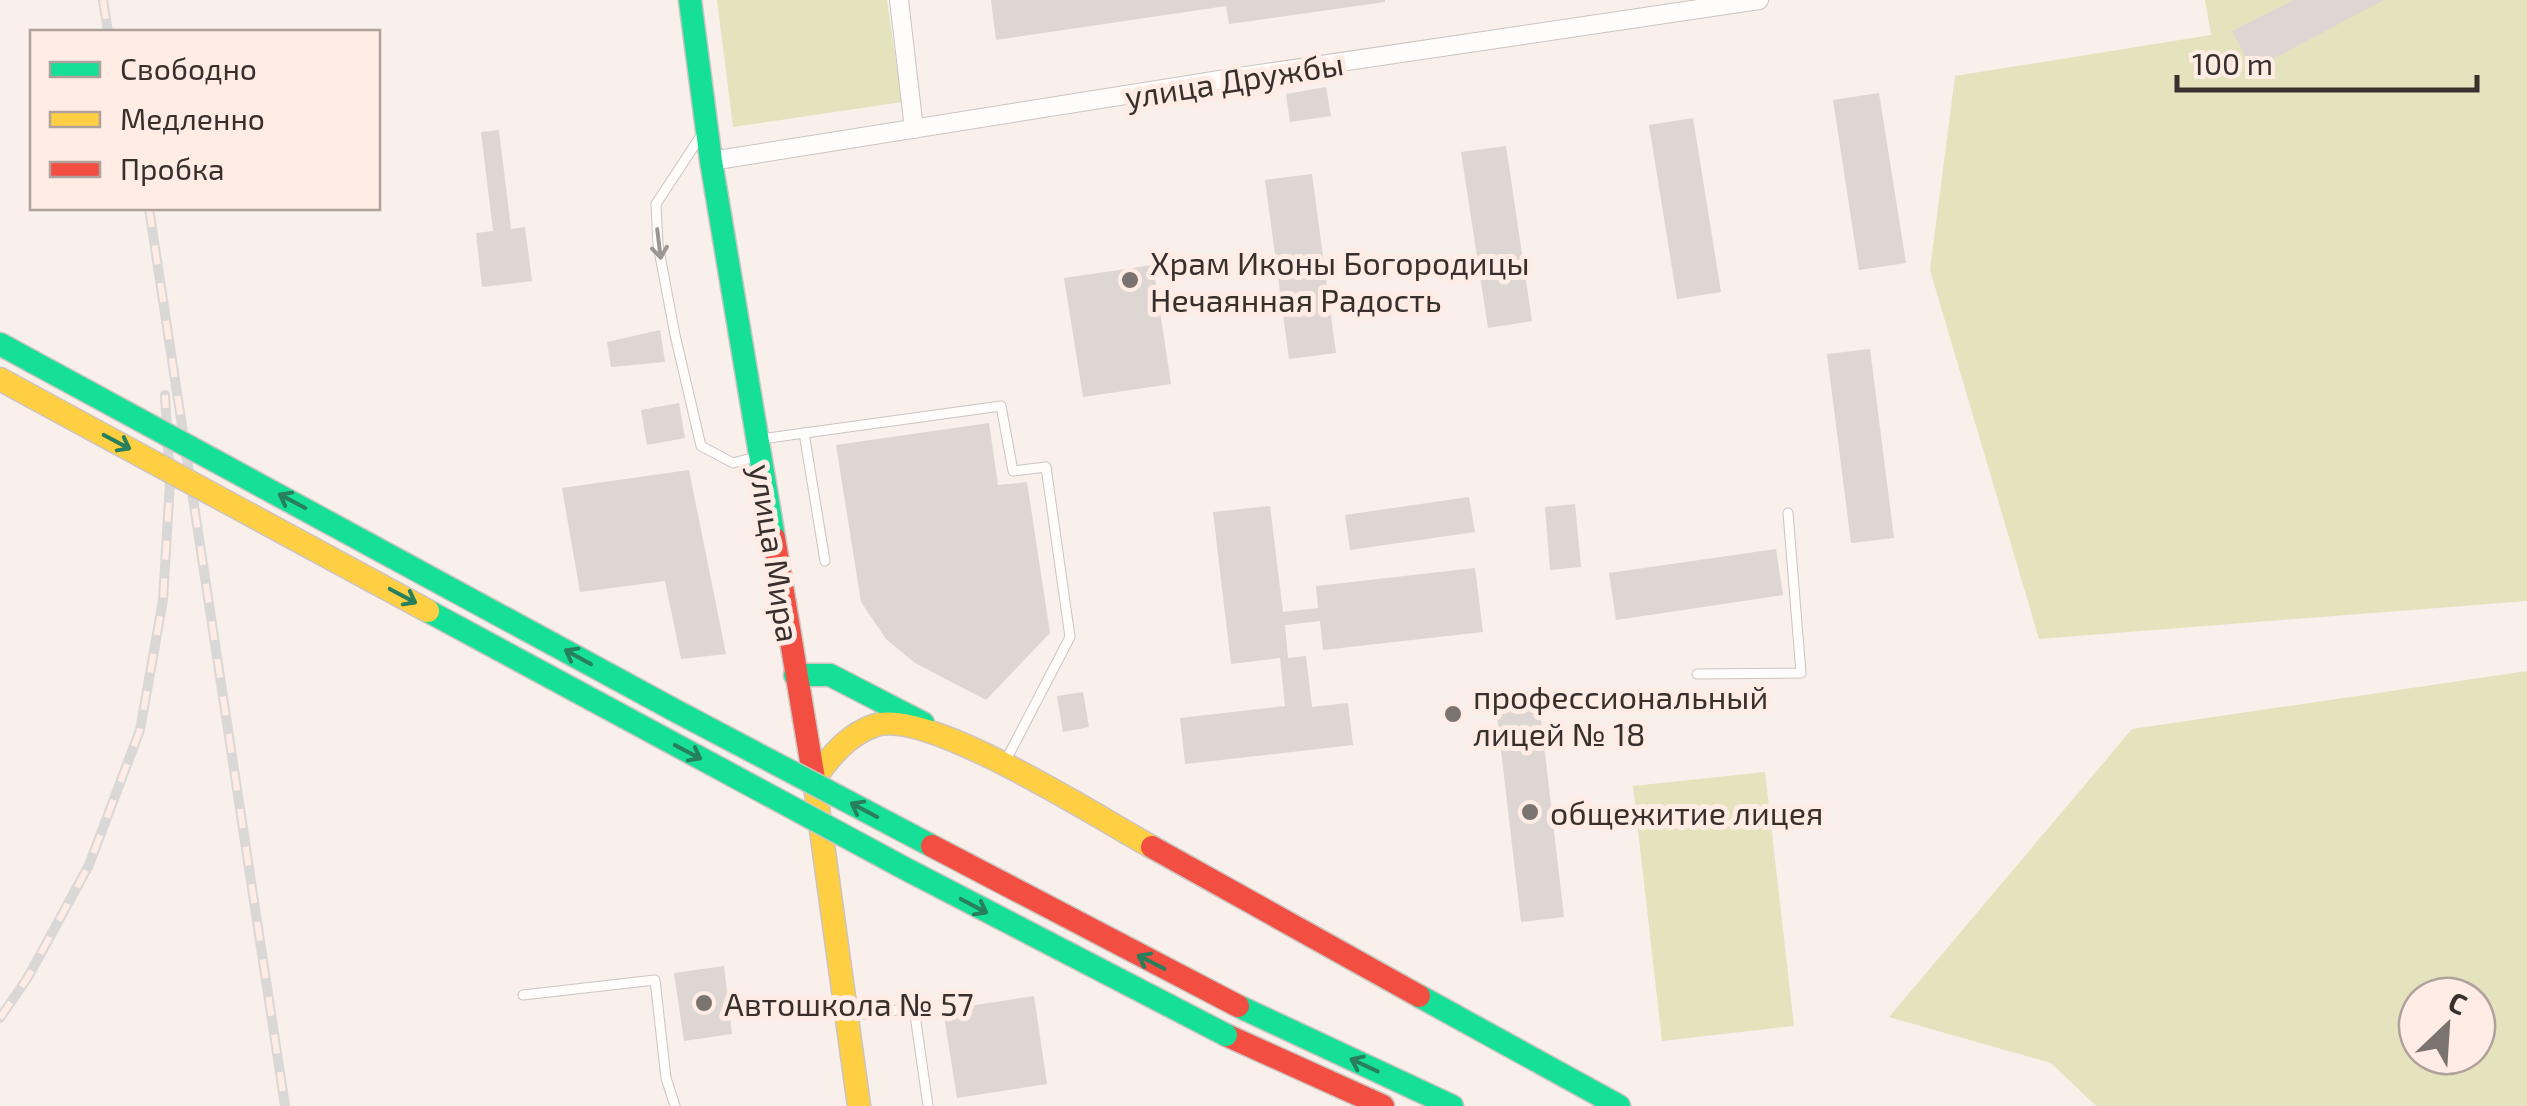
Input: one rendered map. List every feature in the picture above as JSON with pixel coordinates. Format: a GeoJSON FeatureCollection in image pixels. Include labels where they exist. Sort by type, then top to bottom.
{"type":"FeatureCollection","features":[{"type":"Feature","properties":{"kind":"main road","name":"улица Мира"},"geometry":{"type":"LineString","coordinates":[[690,0],[710,161],[814,779],[859,1106]]}},
{"type":"Feature","properties":{"kind":"main road"},"geometry":{"type":"LineString","coordinates":[[0,344],[676,711],[1238,1006],[1452,1106]]}},
{"type":"Feature","properties":{"kind":"main road"},"geometry":{"type":"LineString","coordinates":[[0,379],[904,868],[1226,1034],[1383,1106]]}},
{"type":"Feature","properties":{"kind":"main road"},"geometry":{"type":"LineString","coordinates":[[796,675],[830,674],[1003,765],[1619,1106]]}},
{"type":"Feature","properties":{"kind":"main road"},"geometry":{"type":"LineString","coordinates":[[814,779],[845,742],[864,730],[894,722],[927,726]]}},
{"type":"Feature","properties":{"kind":"street"},"geometry":{"type":"LineString","coordinates":[[899,0],[914,129]]}},
{"type":"Feature","properties":{"kind":"street","name":"улица Дружбы"},"geometry":{"type":"LineString","coordinates":[[710,161],[1758,0]]}},
{"type":"Feature","properties":{"kind":"lane"},"geometry":{"type":"LineString","coordinates":[[706,127],[656,204],[658,245],[700,446],[732,463],[759,447],[804,433],[1001,406],[1013,472],[1046,467],[1070,637],[1003,765]]}},
{"type":"Feature","properties":{"kind":"lane"},"geometry":{"type":"LineString","coordinates":[[804,433],[824,561]]}},
{"type":"Feature","properties":{"kind":"lane"},"geometry":{"type":"LineString","coordinates":[[1697,674],[1801,673],[1788,513]]}},
{"type":"Feature","properties":{"kind":"lane"},"geometry":{"type":"LineString","coordinates":[[523,995],[655,980],[666,1078],[675,1106]]}},
{"type":"Feature","properties":{"kind":"lane"},"geometry":{"type":"LineString","coordinates":[[847,1016],[914,1008],[928,1106]]}},
{"type":"Feature","properties":{"kind":"shaded area"},"geometry":{"type":"Polygon","coordinates":[[[717,0],[887,0],[902,102],[733,127],[717,0]]]}},
{"type":"Feature","properties":{"kind":"shaded area"},"geometry":{"type":"Polygon","coordinates":[[[2205,0],[2527,0],[2527,601],[2039,639],[1930,270],[1955,76],[2211,35],[2205,0]]]}},
{"type":"Feature","properties":{"kind":"shaded area"},"geometry":{"type":"Polygon","coordinates":[[[2527,671],[2527,1106],[2096,1106],[2051,1063],[1889,1017],[2132,729],[2527,671]]]}},
{"type":"Feature","properties":{"kind":"shaded area"},"geometry":{"type":"Polygon","coordinates":[[[1765,772],[1794,1026],[1662,1041],[1633,786],[1765,772]]]}},
{"type":"Feature","properties":{"kind":"building"},"geometry":{"type":"Polygon","coordinates":[[[991,0],[1385,2],[1229,24],[1226,6],[996,40],[991,0]]]}},
{"type":"Feature","properties":{"kind":"building"},"geometry":{"type":"Polygon","coordinates":[[[2294,0],[2384,0],[2252,70],[2232,31],[2294,0]]]}},
{"type":"Feature","properties":{"kind":"building"},"geometry":{"type":"Polygon","coordinates":[[[1326,87],[1331,116],[1290,122],[1286,94],[1326,87]]]}},
{"type":"Feature","properties":{"kind":"building"},"geometry":{"type":"Polygon","coordinates":[[[1879,93],[1906,263],[1859,270],[1833,100],[1879,93]]]}},
{"type":"Feature","properties":{"kind":"building"},"geometry":{"type":"Polygon","coordinates":[[[1693,118],[1721,292],[1677,299],[1649,125],[1693,118]]]}},
{"type":"Feature","properties":{"kind":"building"},"geometry":{"type":"Polygon","coordinates":[[[499,130],[511,229],[525,227],[532,281],[482,287],[476,233],[493,231],[481,132],[499,130]]]}},
{"type":"Feature","properties":{"kind":"building"},"geometry":{"type":"Polygon","coordinates":[[[1506,146],[1532,321],[1488,328],[1461,152],[1506,146]]]}},
{"type":"Feature","properties":{"kind":"building"},"geometry":{"type":"Polygon","coordinates":[[[1312,174],[1336,353],[1289,359],[1265,180],[1312,174]]]}},
{"type":"Feature","properties":{"kind":"building"},"geometry":{"type":"Polygon","coordinates":[[[1153,265],[1171,384],[1083,397],[1064,278],[1153,265]]]}},
{"type":"Feature","properties":{"kind":"building"},"geometry":{"type":"Polygon","coordinates":[[[660,330],[665,362],[611,367],[607,342],[660,330]]]}},
{"type":"Feature","properties":{"kind":"building"},"geometry":{"type":"Polygon","coordinates":[[[1870,349],[1894,538],[1851,543],[1827,354],[1870,349]]]}},
{"type":"Feature","properties":{"kind":"building"},"geometry":{"type":"Polygon","coordinates":[[[679,403],[685,438],[647,445],[641,410],[679,403]]]}},
{"type":"Feature","properties":{"kind":"building"},"geometry":{"type":"Polygon","coordinates":[[[989,423],[998,485],[1027,482],[1050,633],[986,700],[915,663],[886,639],[861,602],[836,445],[989,423]]]}},
{"type":"Feature","properties":{"kind":"building"},"geometry":{"type":"Polygon","coordinates":[[[689,470],[726,654],[681,659],[665,581],[580,592],[562,488],[689,470]]]}},
{"type":"Feature","properties":{"kind":"building"},"geometry":{"type":"Polygon","coordinates":[[[1469,497],[1475,532],[1350,550],[1345,515],[1469,497]]]}},
{"type":"Feature","properties":{"kind":"building"},"geometry":{"type":"Polygon","coordinates":[[[1575,504],[1581,567],[1550,570],[1545,507],[1575,504]]]}},
{"type":"Feature","properties":{"kind":"building"},"geometry":{"type":"Polygon","coordinates":[[[1270,506],[1283,612],[1318,608],[1316,586],[1475,568],[1483,632],[1323,650],[1320,621],[1285,625],[1288,658],[1306,656],[1312,707],[1348,703],[1353,745],[1185,764],[1180,718],[1285,706],[1280,658],[1231,664],[1213,512],[1270,506]]]}},
{"type":"Feature","properties":{"kind":"building"},"geometry":{"type":"Polygon","coordinates":[[[1776,549],[1783,595],[1616,620],[1609,573],[1776,549]]]}},
{"type":"Feature","properties":{"kind":"building"},"geometry":{"type":"Polygon","coordinates":[[[1083,692],[1089,727],[1063,732],[1057,696],[1083,692]]]}},
{"type":"Feature","properties":{"kind":"building","name":"общежитие лицея"},"geometry":{"type":"Polygon","coordinates":[[[1539,702],[1564,917],[1521,922],[1496,707],[1539,702]]]}},
{"type":"Feature","properties":{"kind":"building","name":"Автошкола № 57"},"geometry":{"type":"Polygon","coordinates":[[[724,966],[732,1034],[684,1041],[674,973],[724,966]]]}},
{"type":"Feature","properties":{"kind":"building"},"geometry":{"type":"Polygon","coordinates":[[[1034,996],[1047,1084],[957,1098],[943,1010],[1034,996]]]}},
{"type":"Feature","properties":{"kind":"railway"},"geometry":{"type":"LineString","coordinates":[[103,0],[108,30]]}},
{"type":"Feature","properties":{"kind":"railway"},"geometry":{"type":"LineString","coordinates":[[149,210],[285,1106]]}},
{"type":"Feature","properties":{"kind":"railway"},"geometry":{"type":"LineString","coordinates":[[0,1018],[28,977],[89,865],[140,730],[163,600],[170,482],[165,395]]}},
{"type":"Feature","properties":{"kind":"traffic: fast"},"geometry":{"type":"LineString","coordinates":[[690,0],[711,161],[774,538]]}},
{"type":"Feature","properties":{"kind":"traffic: fast"},"geometry":{"type":"LineString","coordinates":[[0,344],[33,362]]}},
{"type":"Feature","properties":{"kind":"traffic: fast"},"geometry":{"type":"LineString","coordinates":[[33,362],[932,846]]}},
{"type":"Feature","properties":{"kind":"traffic: fast"},"geometry":{"type":"LineString","coordinates":[[428,611],[904,868],[1226,1035]]}},
{"type":"Feature","properties":{"kind":"traffic: fast"},"geometry":{"type":"LineString","coordinates":[[795,675],[830,675],[923,723]]}},
{"type":"Feature","properties":{"kind":"traffic: fast"},"geometry":{"type":"LineString","coordinates":[[1419,996],[1619,1106]]}},
{"type":"Feature","properties":{"kind":"traffic: fast"},"geometry":{"type":"LineString","coordinates":[[1238,1006],[1452,1106]]}},
{"type":"Feature","properties":{"kind":"traffic: slow"},"geometry":{"type":"LineString","coordinates":[[0,379],[31,396]]}},
{"type":"Feature","properties":{"kind":"traffic: slow"},"geometry":{"type":"LineString","coordinates":[[31,396],[428,611]]}},
{"type":"Feature","properties":{"kind":"traffic: slow"},"geometry":{"type":"LineString","coordinates":[[859,1106],[814,779],[841,747],[876,725],[901,724],[934,733],[1014,769],[1152,847]]}},
{"type":"Feature","properties":{"kind":"traffic: jam"},"geometry":{"type":"LineString","coordinates":[[774,538],[814,779]]}},
{"type":"Feature","properties":{"kind":"traffic: jam"},"geometry":{"type":"LineString","coordinates":[[932,846],[1238,1006]]}},
{"type":"Feature","properties":{"kind":"traffic: jam"},"geometry":{"type":"LineString","coordinates":[[1152,847],[1419,996]]}},
{"type":"Feature","properties":{"kind":"traffic: jam"},"geometry":{"type":"LineString","coordinates":[[1226,1035],[1383,1106]]}},
{"type":"Feature","properties":{"kind":"place","name":"Храм Иконы Богородицы Нечаянная Радость"},"geometry":{"type":"Point","coordinates":[1130,280]}},
{"type":"Feature","properties":{"kind":"place","name":"профессиональный лицей № 18"},"geometry":{"type":"Point","coordinates":[1453,714]}},
{"type":"Feature","properties":{"kind":"place","name":"общежитие лицея"},"geometry":{"type":"Point","coordinates":[1530,812]}},
{"type":"Feature","properties":{"kind":"place","name":"Автошкола № 57"},"geometry":{"type":"Point","coordinates":[704,1003]}}]}
